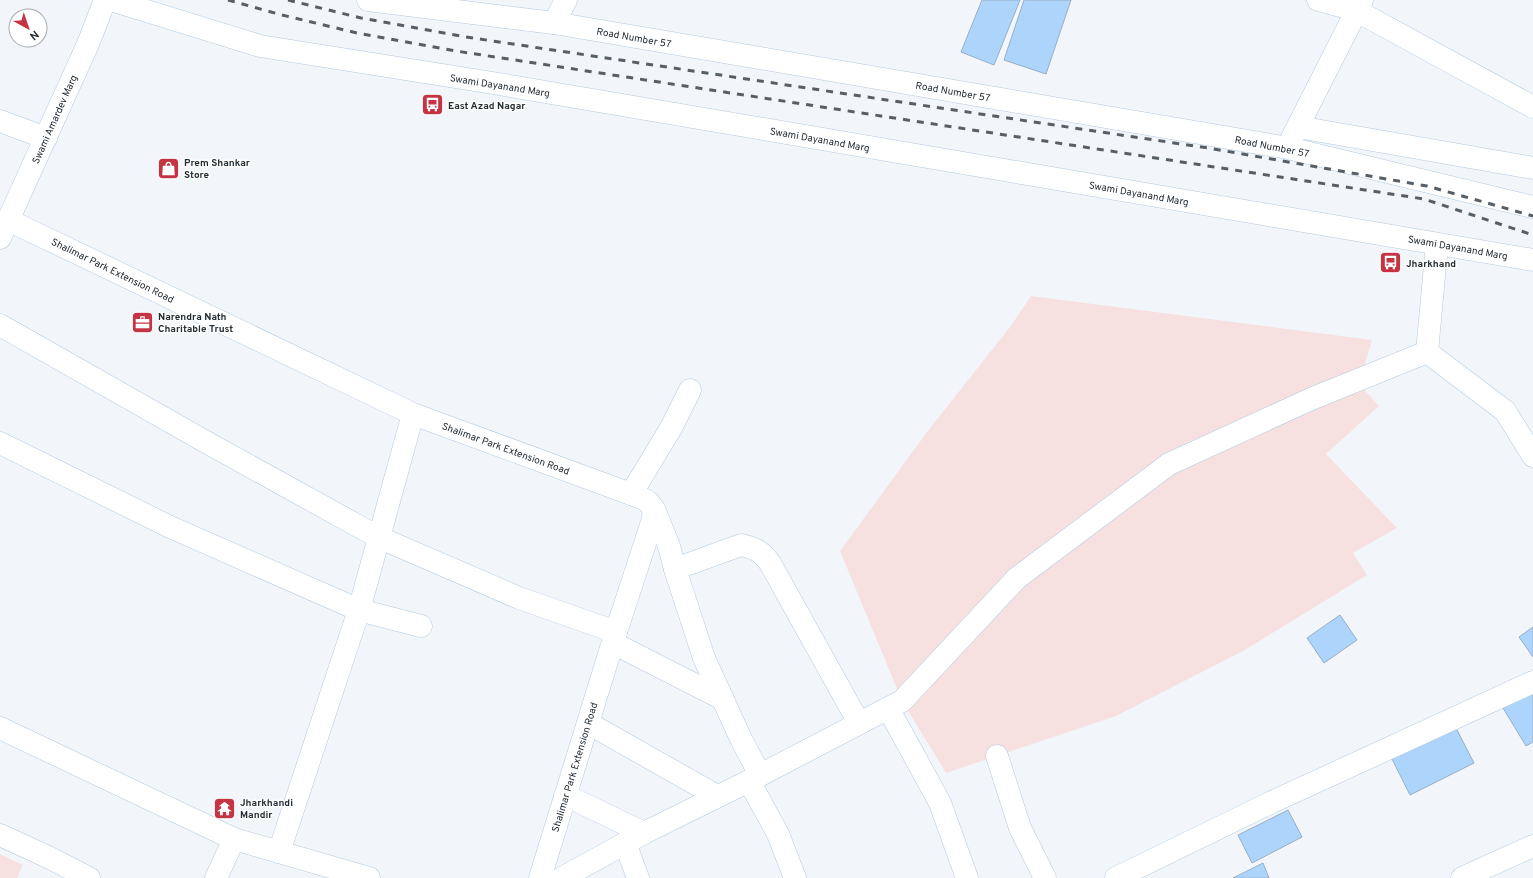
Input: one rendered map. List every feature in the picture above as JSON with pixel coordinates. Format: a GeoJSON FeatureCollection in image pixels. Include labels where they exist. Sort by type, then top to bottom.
{"type":"FeatureCollection","features":[{"type":"Feature","properties":{"kind":"street","name":"Swami Amardev Marg"},"geometry":{"type":"LineString","coordinates":[[4,229],[88,44],[105,0]]}},
{"type":"Feature","properties":{"kind":"street","name":"Swami Dayanand Marg"},"geometry":{"type":"LineString","coordinates":[[110,0],[260,46],[500,84],[1533,260]]}},
{"type":"Feature","properties":{"kind":"street","name":"Road Number 57"},"geometry":{"type":"LineString","coordinates":[[368,0],[554,23],[1288,148],[1533,206]]}},
{"type":"Feature","properties":{"kind":"street"},"geometry":{"type":"LineString","coordinates":[[554,23],[566,0]]}},
{"type":"Feature","properties":{"kind":"street"},"geometry":{"type":"LineString","coordinates":[[1318,0],[1359,5],[1533,107]]}},
{"type":"Feature","properties":{"kind":"street"},"geometry":{"type":"LineString","coordinates":[[1288,148],[1359,5]]}},
{"type":"Feature","properties":{"kind":"street"},"geometry":{"type":"LineString","coordinates":[[0,121],[46,138]]}},
{"type":"Feature","properties":{"kind":"street"},"geometry":{"type":"LineString","coordinates":[[1298,127],[1533,168]]}},
{"type":"Feature","properties":{"kind":"street","name":"Shalimar Park Extension Road"},"geometry":{"type":"LineString","coordinates":[[4,229],[413,414],[645,499],[651,504],[654,509],[653,519],[614,638],[540,878]]}},
{"type":"Feature","properties":{"kind":"street"},"geometry":{"type":"LineString","coordinates":[[1427,352],[1437,244]]}},
{"type":"Feature","properties":{"kind":"street"},"geometry":{"type":"LineString","coordinates":[[0,325],[206,442],[378,536],[614,638],[723,699]]}},
{"type":"Feature","properties":{"kind":"street"},"geometry":{"type":"LineString","coordinates":[[1427,352],[1505,411],[1533,456]]}},
{"type":"Feature","properties":{"kind":"street"},"geometry":{"type":"LineString","coordinates":[[562,878],[644,833],[895,705],[1017,578],[1169,464],[1311,399],[1427,352]]}},
{"type":"Feature","properties":{"kind":"street"},"geometry":{"type":"LineString","coordinates":[[631,494],[664,441],[690,390]]}},
{"type":"Feature","properties":{"kind":"street"},"geometry":{"type":"LineString","coordinates":[[279,852],[359,610],[378,536],[413,414]]}},
{"type":"Feature","properties":{"kind":"street"},"geometry":{"type":"LineString","coordinates":[[0,443],[168,526],[359,610],[421,626]]}},
{"type":"Feature","properties":{"kind":"street"},"geometry":{"type":"LineString","coordinates":[[654,509],[668,546],[704,658],[723,699],[795,878]]}},
{"type":"Feature","properties":{"kind":"street"},"geometry":{"type":"LineString","coordinates":[[675,569],[741,544],[750,546],[761,552],[770,563],[859,723]]}},
{"type":"Feature","properties":{"kind":"street"},"geometry":{"type":"LineString","coordinates":[[1116,878],[1272,802],[1533,682]]}},
{"type":"Feature","properties":{"kind":"street"},"geometry":{"type":"LineString","coordinates":[[895,705],[940,803],[967,878]]}},
{"type":"Feature","properties":{"kind":"street"},"geometry":{"type":"LineString","coordinates":[[588,723],[718,796]]}},
{"type":"Feature","properties":{"kind":"street"},"geometry":{"type":"LineString","coordinates":[[0,728],[234,839],[369,878]]}},
{"type":"Feature","properties":{"kind":"street"},"geometry":{"type":"LineString","coordinates":[[997,756],[1020,828],[1045,878]]}},
{"type":"Feature","properties":{"kind":"street"},"geometry":{"type":"LineString","coordinates":[[566,795],[644,833]]}},
{"type":"Feature","properties":{"kind":"street"},"geometry":{"type":"LineString","coordinates":[[0,835],[89,878]]}},
{"type":"Feature","properties":{"kind":"street"},"geometry":{"type":"LineString","coordinates":[[216,878],[234,839]]}},
{"type":"Feature","properties":{"kind":"street"},"geometry":{"type":"LineString","coordinates":[[625,843],[638,878]]}},
{"type":"Feature","properties":{"kind":"street"},"geometry":{"type":"LineString","coordinates":[[1462,878],[1533,847]]}},
{"type":"Feature","properties":{"kind":"shaded area"},"geometry":{"type":"Polygon","coordinates":[[[1031,296],[1372,340],[1359,384],[1379,406],[1326,454],[1397,528],[1353,553],[1367,575],[1243,651],[1116,716],[946,773],[902,701],[840,551],[927,432],[1010,327],[1031,296]]]}},
{"type":"Feature","properties":{"kind":"shaded area"},"geometry":{"type":"Polygon","coordinates":[[[0,854],[23,865],[17,878],[0,878],[0,854]]]}},
{"type":"Feature","properties":{"kind":"building"},"geometry":{"type":"Polygon","coordinates":[[[982,0],[1020,0],[994,65],[961,52],[982,0]]]}},
{"type":"Feature","properties":{"kind":"building"},"geometry":{"type":"Polygon","coordinates":[[[1024,0],[1071,0],[1046,74],[1004,60],[1024,0]]]}},
{"type":"Feature","properties":{"kind":"building"},"geometry":{"type":"Polygon","coordinates":[[[1340,615],[1357,640],[1324,663],[1307,638],[1340,615]]]}},
{"type":"Feature","properties":{"kind":"building"},"geometry":{"type":"Polygon","coordinates":[[[1533,627],[1533,657],[1519,637],[1533,627]]]}},
{"type":"Feature","properties":{"kind":"building"},"geometry":{"type":"Polygon","coordinates":[[[1533,690],[1533,742],[1526,746],[1503,708],[1533,690]]]}},
{"type":"Feature","properties":{"kind":"building"},"geometry":{"type":"Polygon","coordinates":[[[1455,726],[1474,763],[1410,795],[1392,759],[1455,726]]]}},
{"type":"Feature","properties":{"kind":"building"},"geometry":{"type":"Polygon","coordinates":[[[1288,810],[1302,837],[1252,863],[1238,835],[1288,810]]]}},
{"type":"Feature","properties":{"kind":"building"},"geometry":{"type":"Polygon","coordinates":[[[1263,863],[1269,878],[1233,878],[1263,863]]]}},
{"type":"Feature","properties":{"kind":"railway"},"geometry":{"type":"LineString","coordinates":[[228,0],[357,33],[456,51],[1424,199],[1533,235]]}},
{"type":"Feature","properties":{"kind":"railway"},"geometry":{"type":"LineString","coordinates":[[288,0],[361,18],[466,37],[1208,148],[1427,186],[1533,216]]}},
{"type":"Feature","properties":{"kind":"place","name":"East Azad Nagar"},"geometry":{"type":"Point","coordinates":[432,105]}},
{"type":"Feature","properties":{"kind":"place","name":"Prem Shankar Store"},"geometry":{"type":"Point","coordinates":[168,168]}},
{"type":"Feature","properties":{"kind":"place","name":"Jharkhand"},"geometry":{"type":"Point","coordinates":[1390,263]}},
{"type":"Feature","properties":{"kind":"place","name":"Narendra Nath Charitable Trust"},"geometry":{"type":"Point","coordinates":[143,322]}},
{"type":"Feature","properties":{"kind":"place","name":"Jharkhandi Mandir"},"geometry":{"type":"Point","coordinates":[224,808]}}]}
